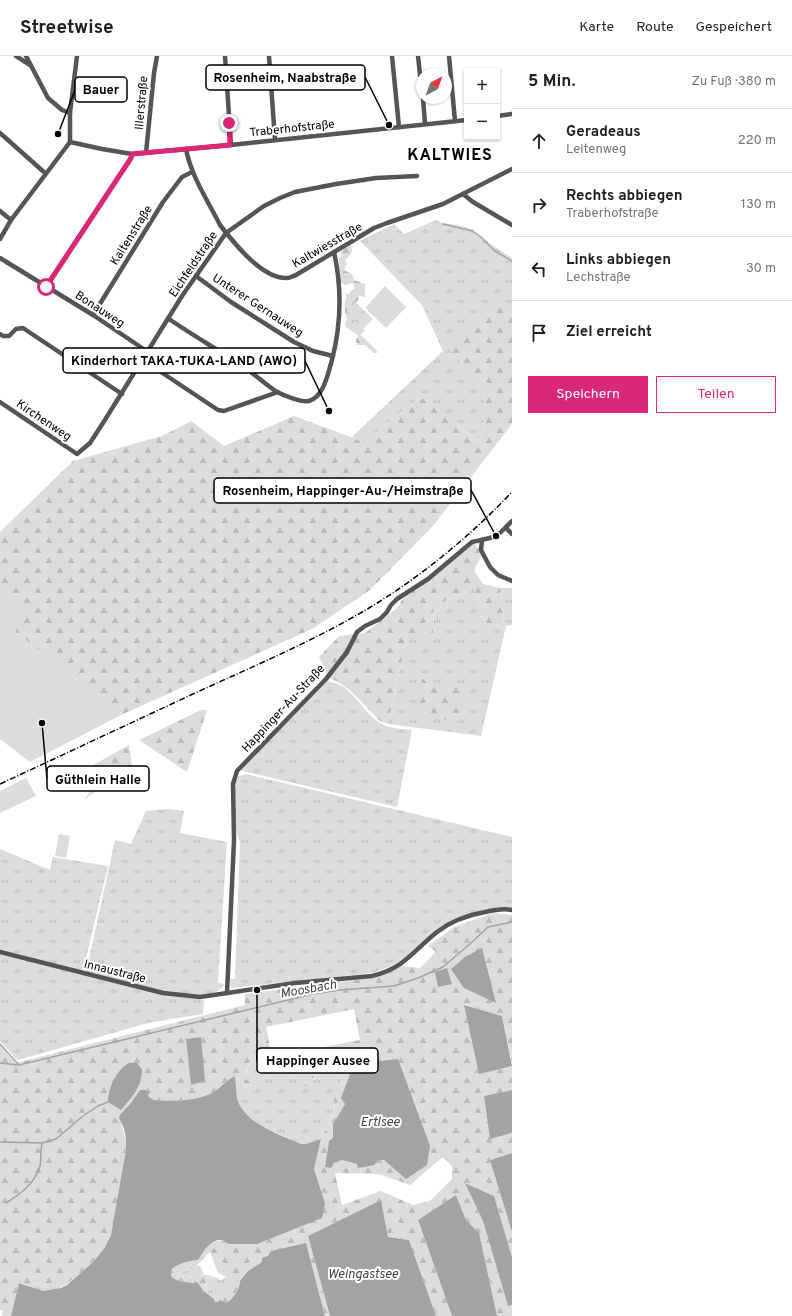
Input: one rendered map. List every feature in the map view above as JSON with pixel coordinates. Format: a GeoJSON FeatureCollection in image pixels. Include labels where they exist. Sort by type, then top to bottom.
{"type":"FeatureCollection","features":[{"type":"Feature","properties":{"kind":"street"},"geometry":{"type":"LineString","coordinates":[[16,56],[30,66]]}},
{"type":"Feature","properties":{"kind":"street"},"geometry":{"type":"LineString","coordinates":[[26,56],[48,98],[62,110],[70,113]]}},
{"type":"Feature","properties":{"kind":"street"},"geometry":{"type":"LineString","coordinates":[[0,239],[11,220],[45,173],[70,142],[70,113],[77,56]]}},
{"type":"Feature","properties":{"kind":"street","name":"Illerstraße"},"geometry":{"type":"LineString","coordinates":[[146,152],[157,56]]}},
{"type":"Feature","properties":{"kind":"street"},"geometry":{"type":"LineString","coordinates":[[225,56],[230,145]]}},
{"type":"Feature","properties":{"kind":"street"},"geometry":{"type":"LineString","coordinates":[[269,56],[275,140]]}},
{"type":"Feature","properties":{"kind":"street"},"geometry":{"type":"LineString","coordinates":[[392,56],[399,127]]}},
{"type":"Feature","properties":{"kind":"street"},"geometry":{"type":"LineString","coordinates":[[418,56],[419,68]]}},
{"type":"Feature","properties":{"kind":"street"},"geometry":{"type":"LineString","coordinates":[[450,56],[455,121]]}},
{"type":"Feature","properties":{"kind":"street"},"geometry":{"type":"LineString","coordinates":[[423,104],[425,124]]}},
{"type":"Feature","properties":{"kind":"street"},"geometry":{"type":"LineString","coordinates":[[500,116],[512,114]]}},
{"type":"Feature","properties":{"kind":"street","name":"Traberhofstraße"},"geometry":{"type":"LineString","coordinates":[[70,142],[132,154],[464,120]]}},
{"type":"Feature","properties":{"kind":"street"},"geometry":{"type":"LineString","coordinates":[[0,133],[45,173]]}},
{"type":"Feature","properties":{"kind":"street","name":"Kaltwiesstraße"},"geometry":{"type":"LineString","coordinates":[[186,149],[187,158],[192,172],[220,225],[226,233],[244,253],[262,269],[273,275],[287,278],[296,275],[374,228],[387,222],[444,204],[512,169]]}},
{"type":"Feature","properties":{"kind":"street"},"geometry":{"type":"LineString","coordinates":[[46,287],[131,158],[132,154]]}},
{"type":"Feature","properties":{"kind":"street","name":"Kaltenstraße"},"geometry":{"type":"LineString","coordinates":[[93,315],[163,202],[182,177],[192,172]]}},
{"type":"Feature","properties":{"kind":"street","name":"Eichfeldstraße"},"geometry":{"type":"LineString","coordinates":[[77,454],[90,443],[182,296],[226,233],[264,206],[295,192],[376,178],[417,176]]}},
{"type":"Feature","properties":{"kind":"street"},"geometry":{"type":"LineString","coordinates":[[463,194],[473,202],[512,225]]}},
{"type":"Feature","properties":{"kind":"street"},"geometry":{"type":"LineString","coordinates":[[0,211],[11,220]]}},
{"type":"Feature","properties":{"kind":"street"},"geometry":{"type":"LineString","coordinates":[[168,319],[247,369],[278,392],[301,401],[309,401],[315,397],[325,383],[338,333],[340,309],[339,284],[334,252]]}},
{"type":"Feature","properties":{"kind":"street","name":"Bonauweg"},"geometry":{"type":"LineString","coordinates":[[0,258],[93,315],[148,352]]}},
{"type":"Feature","properties":{"kind":"street","name":"Unterer Gernauweg"},"geometry":{"type":"LineString","coordinates":[[196,276],[231,302],[294,342],[333,356]]}},
{"type":"Feature","properties":{"kind":"street"},"geometry":{"type":"LineString","coordinates":[[0,334],[3,336],[9,336],[16,329],[23,328],[122,394]]}},
{"type":"Feature","properties":{"kind":"street"},"geometry":{"type":"LineString","coordinates":[[143,360],[218,410],[224,411],[278,392]]}},
{"type":"Feature","properties":{"kind":"street","name":"Kirchenweg"},"geometry":{"type":"LineString","coordinates":[[0,402],[77,454]]}},
{"type":"Feature","properties":{"kind":"street","name":"Happinger-Au-Straße"},"geometry":{"type":"LineString","coordinates":[[227,993],[234,840],[232,784],[237,771],[326,679],[347,652],[358,632],[364,626],[380,618],[387,612],[397,599],[428,579],[472,542],[490,538],[506,528],[512,521]]}},
{"type":"Feature","properties":{"kind":"street"},"geometry":{"type":"LineString","coordinates":[[506,528],[512,534]]}},
{"type":"Feature","properties":{"kind":"street"},"geometry":{"type":"LineString","coordinates":[[482,540],[481,550],[490,567],[498,575],[512,581]]}},
{"type":"Feature","properties":{"kind":"street","name":"Innaustraße"},"geometry":{"type":"LineString","coordinates":[[0,952],[163,993],[200,997],[295,983],[372,976],[382,973],[404,962],[438,931],[456,921],[490,910],[512,910]]}},
{"type":"Feature","properties":{"kind":"green space"},"geometry":{"type":"Polygon","coordinates":[[[436,220],[442,223],[472,229],[485,240],[512,258],[512,310],[498,304],[449,348],[485,393],[483,432],[478,442],[421,397],[364,442],[352,437],[443,351],[422,305],[360,241],[394,224],[404,234],[436,220]]]}},
{"type":"Feature","properties":{"kind":"green space"},"geometry":{"type":"Polygon","coordinates":[[[350,245],[352,246],[352,252],[345,260],[347,264],[344,270],[352,274],[354,280],[365,284],[365,297],[359,296],[358,301],[353,303],[359,323],[365,330],[361,335],[377,351],[377,353],[374,353],[365,345],[357,345],[356,339],[359,336],[346,327],[345,323],[347,320],[345,311],[346,298],[355,288],[353,283],[345,285],[340,282],[339,258],[342,256],[340,255],[341,250],[350,245]]]}},
{"type":"Feature","properties":{"kind":"green space"},"geometry":{"type":"Polygon","coordinates":[[[385,286],[406,307],[386,328],[365,308],[385,286]]]}},
{"type":"Feature","properties":{"kind":"green space"},"geometry":{"type":"Polygon","coordinates":[[[346,293],[373,319],[360,332],[349,322],[346,293]]]}},
{"type":"Feature","properties":{"kind":"green space"},"geometry":{"type":"Polygon","coordinates":[[[498,304],[512,310],[512,424],[433,526],[370,590],[312,629],[123,714],[15,632],[22,609],[0,594],[0,532],[73,461],[162,436],[191,421],[224,446],[294,416],[364,442],[421,397],[478,442],[483,432],[485,393],[448,348],[498,304]]]}},
{"type":"Feature","properties":{"kind":"green space"},"geometry":{"type":"Polygon","coordinates":[[[472,544],[475,544],[479,549],[481,556],[474,571],[483,584],[500,588],[504,623],[484,627],[475,588],[434,606],[433,637],[406,640],[388,724],[380,721],[353,693],[340,683],[330,678],[319,657],[339,636],[365,633],[396,609],[403,599],[472,544]]]}},
{"type":"Feature","properties":{"kind":"green space"},"geometry":{"type":"Polygon","coordinates":[[[475,588],[484,627],[504,623],[500,588],[512,588],[512,625],[506,626],[481,736],[388,724],[406,640],[434,620],[434,606],[475,588]]]}},
{"type":"Feature","properties":{"kind":"green space"},"geometry":{"type":"Polygon","coordinates":[[[0,594],[22,609],[15,632],[123,714],[30,762],[0,739],[0,594]]]}},
{"type":"Feature","properties":{"kind":"green space"},"geometry":{"type":"Polygon","coordinates":[[[422,679],[467,689],[460,721],[422,717],[420,715],[422,679]]]}},
{"type":"Feature","properties":{"kind":"green space"},"geometry":{"type":"Polygon","coordinates":[[[327,681],[344,688],[351,693],[375,719],[382,724],[393,728],[412,730],[397,807],[242,771],[242,768],[327,681]]]}},
{"type":"Feature","properties":{"kind":"green space"},"geometry":{"type":"Polygon","coordinates":[[[201,710],[207,710],[187,772],[139,740],[201,710]]]}},
{"type":"Feature","properties":{"kind":"green space"},"geometry":{"type":"Polygon","coordinates":[[[129,745],[132,765],[84,800],[91,790],[79,773],[129,745]]]}},
{"type":"Feature","properties":{"kind":"green space"},"geometry":{"type":"Polygon","coordinates":[[[246,774],[512,837],[512,908],[457,918],[407,956],[385,969],[372,973],[231,988],[230,979],[235,979],[240,842],[235,821],[235,786],[238,776],[246,774]]]}},
{"type":"Feature","properties":{"kind":"green space"},"geometry":{"type":"Polygon","coordinates":[[[26,778],[36,796],[0,813],[0,791],[26,778]]]}},
{"type":"Feature","properties":{"kind":"green space"},"geometry":{"type":"Polygon","coordinates":[[[168,809],[184,811],[180,833],[227,842],[218,983],[224,984],[214,993],[199,995],[167,992],[86,972],[115,840],[131,844],[146,811],[168,809]]]}},
{"type":"Feature","properties":{"kind":"green space"},"geometry":{"type":"Polygon","coordinates":[[[59,834],[70,836],[66,858],[55,856],[59,834]]]}},
{"type":"Feature","properties":{"kind":"green space"},"geometry":{"type":"Polygon","coordinates":[[[0,849],[50,870],[53,857],[108,866],[83,971],[0,950],[0,849]]]}},
{"type":"Feature","properties":{"kind":"green space"},"geometry":{"type":"Polygon","coordinates":[[[493,913],[512,915],[512,1063],[502,1016],[464,1005],[479,1073],[512,1066],[512,1090],[484,1097],[490,1138],[512,1133],[512,1153],[490,1160],[512,1232],[512,1257],[494,1196],[466,1183],[483,1221],[508,1306],[512,1305],[512,1316],[497,1316],[479,1234],[466,1220],[456,1195],[418,1220],[452,1316],[436,1316],[409,1240],[388,1237],[381,1200],[308,1236],[330,1316],[325,1316],[306,1244],[271,1251],[268,1256],[264,1257],[262,1262],[248,1271],[240,1281],[235,1295],[227,1303],[215,1302],[214,1299],[224,1294],[230,1278],[218,1273],[210,1252],[194,1268],[179,1273],[178,1276],[182,1278],[191,1276],[196,1278],[196,1272],[202,1275],[210,1275],[209,1278],[203,1277],[205,1280],[205,1286],[211,1286],[211,1291],[208,1291],[207,1294],[195,1281],[194,1283],[181,1281],[171,1276],[171,1270],[184,1263],[198,1260],[206,1248],[213,1242],[222,1240],[229,1244],[257,1244],[325,1203],[314,1169],[321,1139],[335,1109],[333,1096],[360,1046],[352,1047],[350,1050],[346,1045],[344,1045],[341,1050],[300,1059],[297,1053],[275,1058],[279,1066],[273,1075],[267,1075],[263,1065],[265,1062],[270,1061],[269,1059],[262,1057],[265,1052],[263,1041],[255,1039],[254,1051],[246,1071],[245,1078],[251,1083],[251,1086],[248,1089],[235,1076],[212,1093],[198,1098],[175,1101],[152,1100],[148,1096],[147,1090],[140,1090],[119,1116],[125,1137],[126,1150],[116,1215],[109,1240],[104,1249],[95,1260],[74,1278],[58,1289],[43,1291],[19,1283],[11,1316],[2,1316],[3,1310],[0,1310],[0,1045],[16,1063],[245,1005],[245,994],[378,977],[402,966],[420,968],[436,952],[428,946],[454,927],[493,913]],[[354,1009],[266,1027],[272,1057],[360,1040],[354,1009]],[[201,1037],[186,1039],[191,1084],[204,1081],[201,1037]],[[345,1104],[333,1124],[333,1138],[329,1141],[325,1167],[342,1160],[357,1164],[358,1168],[378,1160],[384,1160],[390,1164],[345,1104]],[[443,1157],[410,1185],[379,1174],[335,1173],[342,1205],[381,1191],[413,1205],[430,1201],[452,1179],[452,1166],[443,1157]]]}},
{"type":"Feature","properties":{"kind":"green space"},"geometry":{"type":"Polygon","coordinates":[[[0,954],[174,996],[204,1000],[203,1014],[148,1023],[18,1060],[0,1041],[0,954]]]}},
{"type":"Feature","properties":{"kind":"green space"},"geometry":{"type":"Polygon","coordinates":[[[255,1038],[263,1040],[265,1052],[263,1055],[264,1058],[269,1059],[270,1062],[265,1072],[275,1058],[297,1053],[301,1059],[341,1050],[346,1044],[349,1049],[361,1045],[333,1096],[335,1109],[321,1139],[306,1144],[301,1144],[264,1127],[255,1121],[241,1107],[237,1098],[235,1076],[248,1089],[251,1083],[245,1078],[255,1038]]]}},
{"type":"Feature","properties":{"kind":"green space"},"geometry":{"type":"Polygon","coordinates":[[[332,1054],[341,1059],[333,1075],[323,1070],[332,1054]]]}},
{"type":"Feature","properties":{"kind":"green space"},"geometry":{"type":"Polygon","coordinates":[[[314,1075],[314,1078],[312,1079],[313,1085],[304,1086],[304,1076],[314,1075]]]}},
{"type":"Feature","properties":{"kind":"green space"},"geometry":{"type":"Polygon","coordinates":[[[196,1266],[200,1266],[204,1274],[196,1278],[191,1276],[183,1279],[178,1276],[179,1273],[196,1266]]]}},
{"type":"Feature","properties":{"kind":"green space"},"geometry":{"type":"Polygon","coordinates":[[[202,1276],[209,1278],[210,1276],[221,1280],[227,1276],[231,1278],[224,1294],[214,1299],[207,1294],[208,1291],[202,1276]]]}},
{"type":"Feature","properties":{"kind":"water"},"geometry":{"type":"Polygon","coordinates":[[[482,948],[496,1003],[464,988],[451,969],[465,957],[482,948]]]}},
{"type":"Feature","properties":{"kind":"water"},"geometry":{"type":"Polygon","coordinates":[[[447,968],[452,984],[438,987],[435,972],[447,968]]]}},
{"type":"Feature","properties":{"kind":"water"},"geometry":{"type":"Polygon","coordinates":[[[464,1005],[502,1016],[512,1066],[479,1074],[464,1005]]]}},
{"type":"Feature","properties":{"kind":"water"},"geometry":{"type":"Polygon","coordinates":[[[201,1037],[205,1081],[191,1085],[186,1039],[201,1037]]]}},
{"type":"Feature","properties":{"kind":"water","name":"Ertlsee"},"geometry":{"type":"Polygon","coordinates":[[[398,1059],[430,1146],[427,1165],[406,1179],[384,1160],[378,1160],[374,1165],[358,1168],[357,1164],[342,1160],[334,1163],[331,1168],[325,1167],[329,1141],[333,1138],[333,1124],[345,1104],[341,1098],[354,1064],[398,1059]]]}},
{"type":"Feature","properties":{"kind":"water"},"geometry":{"type":"Polygon","coordinates":[[[129,1063],[137,1063],[142,1070],[141,1077],[138,1088],[121,1110],[108,1102],[108,1096],[111,1085],[120,1070],[129,1063]]]}},
{"type":"Feature","properties":{"kind":"water"},"geometry":{"type":"Polygon","coordinates":[[[235,1076],[237,1098],[241,1107],[255,1121],[274,1132],[301,1144],[306,1144],[321,1139],[314,1169],[325,1203],[322,1218],[257,1244],[229,1244],[222,1240],[218,1240],[206,1248],[198,1260],[184,1263],[171,1270],[171,1276],[181,1281],[194,1283],[195,1281],[204,1292],[214,1299],[215,1302],[220,1300],[226,1303],[236,1294],[240,1281],[248,1271],[262,1262],[262,1258],[268,1256],[271,1251],[306,1243],[325,1316],[11,1316],[19,1283],[43,1291],[61,1288],[67,1285],[93,1262],[104,1249],[111,1235],[126,1150],[125,1132],[119,1116],[140,1090],[146,1090],[149,1092],[148,1096],[153,1100],[175,1101],[198,1098],[212,1093],[235,1076]]]}},
{"type":"Feature","properties":{"kind":"water"},"geometry":{"type":"Polygon","coordinates":[[[512,1090],[512,1133],[490,1139],[484,1096],[512,1090]]]}},
{"type":"Feature","properties":{"kind":"water"},"geometry":{"type":"Polygon","coordinates":[[[512,1153],[512,1232],[490,1160],[512,1153]]]}},
{"type":"Feature","properties":{"kind":"water"},"geometry":{"type":"Polygon","coordinates":[[[465,1183],[494,1196],[512,1257],[512,1305],[508,1306],[483,1221],[465,1183]]]}},
{"type":"Feature","properties":{"kind":"water"},"geometry":{"type":"Polygon","coordinates":[[[456,1195],[466,1220],[479,1233],[497,1316],[452,1316],[418,1220],[456,1195]]]}},
{"type":"Feature","properties":{"kind":"water","name":"Weingastsee"},"geometry":{"type":"Polygon","coordinates":[[[381,1200],[388,1237],[409,1240],[436,1316],[330,1316],[308,1236],[381,1200]]]}},
{"type":"Feature","properties":{"kind":"waterway"},"geometry":{"type":"LineString","coordinates":[[443,224],[472,231],[481,237],[495,251],[512,261]]}},
{"type":"Feature","properties":{"kind":"waterway","name":"Moosbach"},"geometry":{"type":"LineString","coordinates":[[0,1063],[19,1065],[313,994],[340,990],[394,986],[418,978],[443,967],[488,927],[512,922]]}},
{"type":"Feature","properties":{"kind":"waterway"},"geometry":{"type":"LineString","coordinates":[[0,1044],[19,1065]]}},
{"type":"Feature","properties":{"kind":"waterway"},"geometry":{"type":"LineString","coordinates":[[0,1142],[42,1143],[56,1139],[83,1116],[98,1106],[108,1102]]}},
{"type":"Feature","properties":{"kind":"waterway"},"geometry":{"type":"LineString","coordinates":[[6,1203],[16,1197],[33,1180],[39,1169],[42,1144]]}},
{"type":"Feature","properties":{"kind":"railway"},"geometry":{"type":"LineString","coordinates":[[0,784],[289,650],[369,608],[408,583],[444,555],[479,525],[512,492]]}},
{"type":"Feature","properties":{"kind":"place","name":"Rosenheim, Naabstraße"},"geometry":{"type":"Point","coordinates":[389,125]}},
{"type":"Feature","properties":{"kind":"place","name":"Bauer"},"geometry":{"type":"Point","coordinates":[58,134]}},
{"type":"Feature","properties":{"kind":"place","name":"Kinderhort TAKA-TUKA-LAND (AWO)"},"geometry":{"type":"Point","coordinates":[329,411]}},
{"type":"Feature","properties":{"kind":"place","name":"Rosenheim, Happinger-Au-/Heimstraße"},"geometry":{"type":"Point","coordinates":[496,536]}},
{"type":"Feature","properties":{"kind":"place","name":"Güthlein Halle"},"geometry":{"type":"Point","coordinates":[42,723]}},
{"type":"Feature","properties":{"kind":"place","name":"Happinger Ausee"},"geometry":{"type":"Point","coordinates":[257,990]}},
{"type":"Feature","properties":{"kind":"district","name":"KALTWIES"},"geometry":{"type":"Point","coordinates":[450,154]}},
{"type":"Feature","properties":{"kind":"route"},"geometry":{"type":"LineString","coordinates":[[46,287],[131,158],[132,154],[230,145],[229,123]]}}]}
